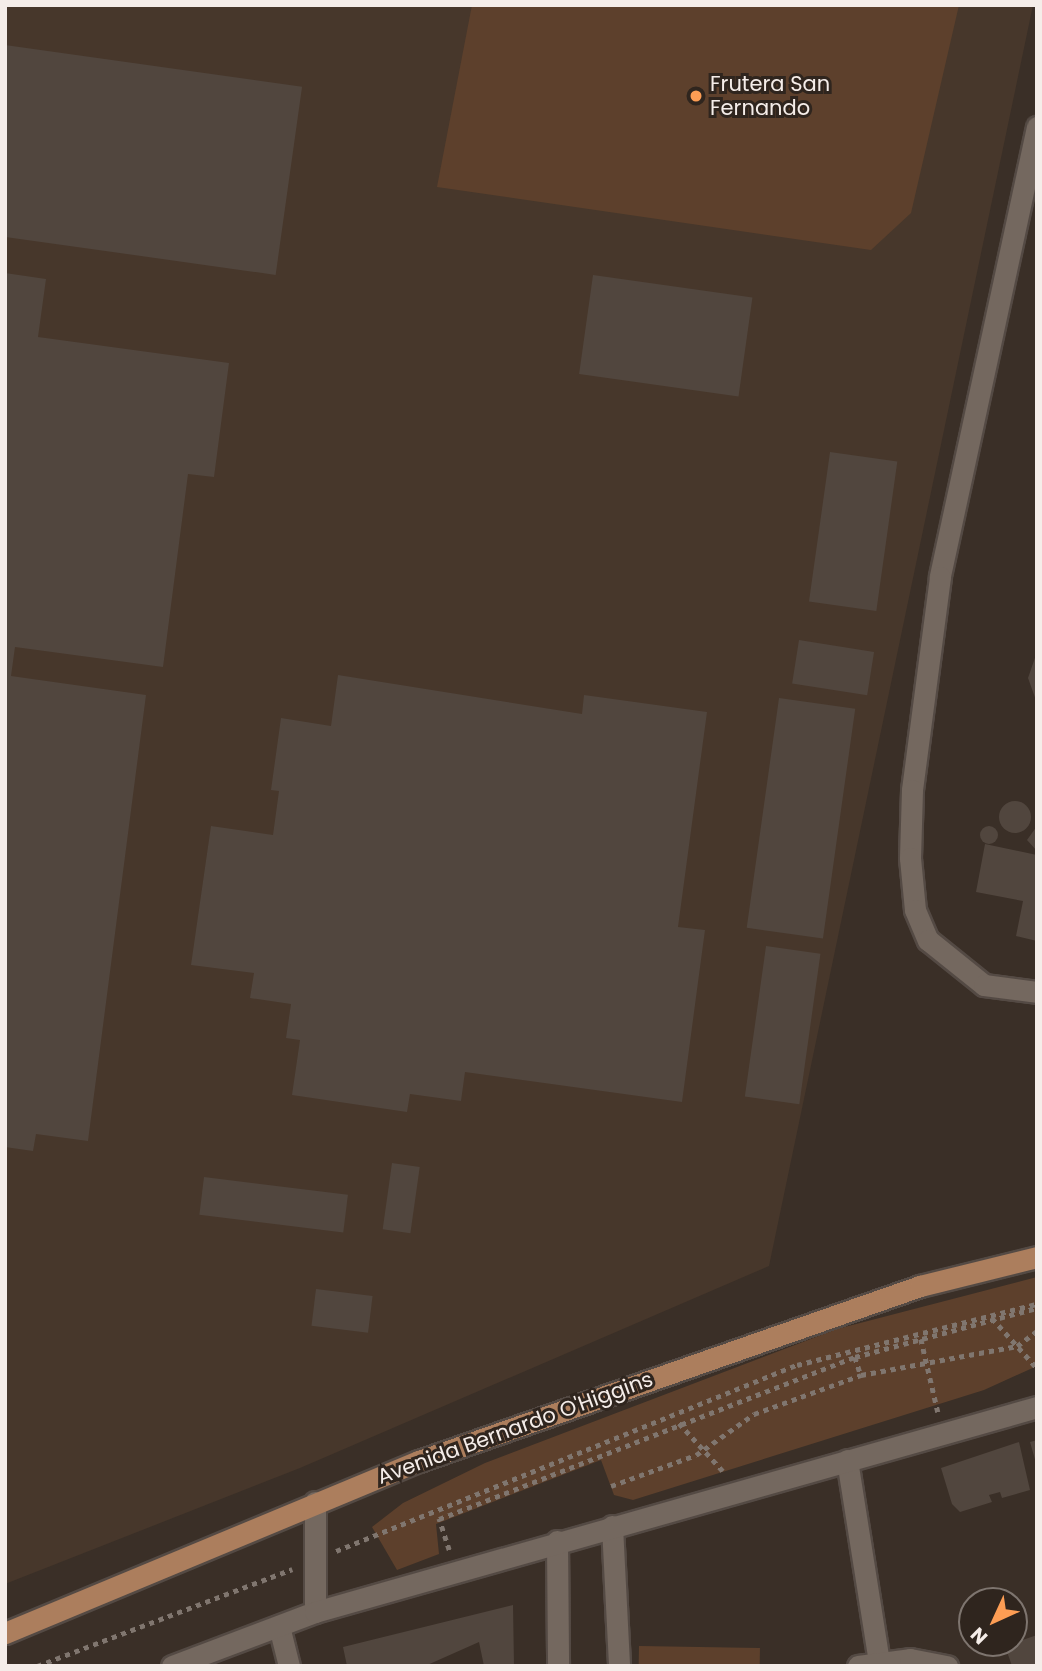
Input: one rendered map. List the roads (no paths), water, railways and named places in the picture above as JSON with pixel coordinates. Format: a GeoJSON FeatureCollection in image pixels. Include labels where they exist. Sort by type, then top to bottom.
{"type":"FeatureCollection","features":[{"type":"Feature","properties":{"kind":"main road","name":"Avenida Bernardo O'Higgins"},"geometry":{"type":"LineString","coordinates":[[5,1633],[315,1502],[789,1330],[920,1286],[1037,1257]]}},
{"type":"Feature","properties":{"kind":"street"},"geometry":{"type":"LineString","coordinates":[[1036,129],[940,577],[912,790],[910,858],[915,910],[928,940],[984,985],[1037,992]]}},
{"type":"Feature","properties":{"kind":"street"},"geometry":{"type":"LineString","coordinates":[[172,1666],[315,1612],[557,1541],[1037,1407]]}},
{"type":"Feature","properties":{"kind":"street"},"geometry":{"type":"LineString","coordinates":[[847,1460],[879,1662]]}},
{"type":"Feature","properties":{"kind":"street"},"geometry":{"type":"LineString","coordinates":[[315,1502],[315,1612]]}},
{"type":"Feature","properties":{"kind":"street"},"geometry":{"type":"LineString","coordinates":[[612,1526],[619,1666]]}},
{"type":"Feature","properties":{"kind":"street"},"geometry":{"type":"LineString","coordinates":[[557,1541],[558,1666]]}},
{"type":"Feature","properties":{"kind":"street"},"geometry":{"type":"LineString","coordinates":[[279,1626],[289,1666]]}},
{"type":"Feature","properties":{"kind":"street"},"geometry":{"type":"LineString","coordinates":[[858,1666],[879,1662],[947,1666]]}},
{"type":"Feature","properties":{"kind":"place","name":"Frutera San Fernando"},"geometry":{"type":"Point","coordinates":[696,96]}}]}
